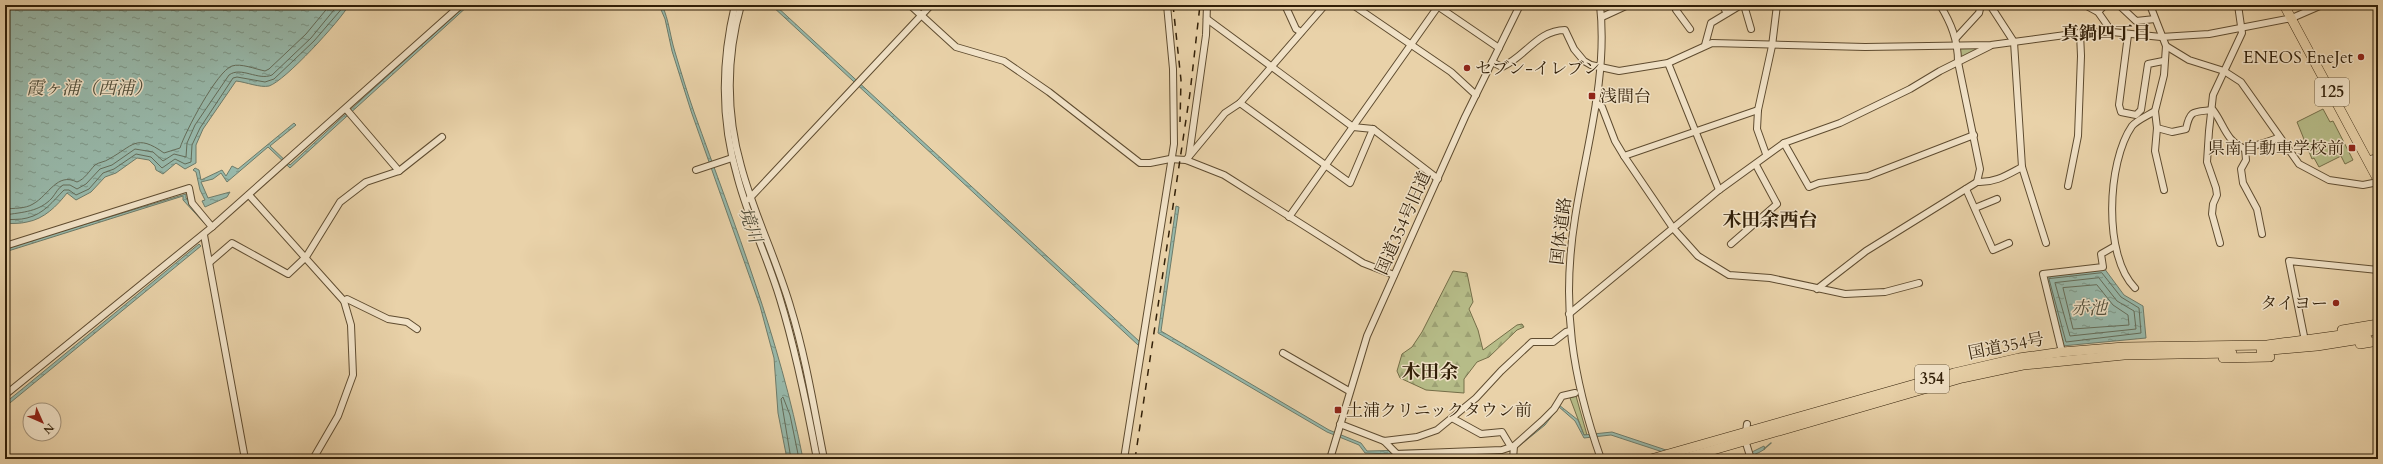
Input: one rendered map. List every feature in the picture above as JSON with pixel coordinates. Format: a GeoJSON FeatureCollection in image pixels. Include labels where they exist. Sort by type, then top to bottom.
{"type":"FeatureCollection","features":[{"type":"Feature","properties":{"kind":"highway","name":"125"},"geometry":{"type":"LineString","coordinates":[[2284,5],[2378,181]]}},
{"type":"Feature","properties":{"kind":"highway"},"geometry":{"type":"LineString","coordinates":[[2124,351],[2168,341],[2229,341],[2304,336],[2378,324]]}},
{"type":"Feature","properties":{"kind":"highway","name":"国道354号"},"geometry":{"type":"LineString","coordinates":[[2360,336],[2378,330]]}},
{"type":"Feature","properties":{"kind":"highway","name":"国道354号"},"geometry":{"type":"LineString","coordinates":[[1651,459],[1954,373],[2019,358],[2062,352],[2267,345],[2360,336],[2378,336]]}},
{"type":"Feature","properties":{"kind":"highway"},"geometry":{"type":"LineString","coordinates":[[2124,351],[2168,358],[2274,357],[2328,350],[2378,341]]}},
{"type":"Feature","properties":{"kind":"highway","name":"国道354号"},"geometry":{"type":"LineString","coordinates":[[1682,459],[1746,432],[1984,373],[2023,365],[2124,351]]}},
{"type":"Feature","properties":{"kind":"street"},"geometry":{"type":"LineString","coordinates":[[5,395],[204,235],[461,5]]}},
{"type":"Feature","properties":{"kind":"street"},"geometry":{"type":"LineString","coordinates":[[735,5],[729,31],[724,67],[725,107],[732,158],[786,319],[817,459]]}},
{"type":"Feature","properties":{"kind":"street"},"geometry":{"type":"LineString","coordinates":[[741,5],[735,27],[730,61],[730,100],[736,144],[751,197],[791,308],[824,459]]}},
{"type":"Feature","properties":{"kind":"street"},"geometry":{"type":"LineString","coordinates":[[910,5],[956,47],[1004,60],[1049,92],[1137,161],[1150,163],[1170,159],[1187,158],[1224,176],[1363,263],[1394,275]]}},
{"type":"Feature","properties":{"kind":"street"},"geometry":{"type":"LineString","coordinates":[[746,203],[931,5]]}},
{"type":"Feature","properties":{"kind":"street"},"geometry":{"type":"LineString","coordinates":[[1124,459],[1149,312],[1170,159],[1174,144],[1173,68],[1166,5]]}},
{"type":"Feature","properties":{"kind":"street"},"geometry":{"type":"LineString","coordinates":[[1187,158],[1208,5]]}},
{"type":"Feature","properties":{"kind":"street"},"geometry":{"type":"LineString","coordinates":[[1285,5],[1296,29],[1301,32]]}},
{"type":"Feature","properties":{"kind":"street"},"geometry":{"type":"LineString","coordinates":[[1187,158],[1225,113],[1240,102],[1325,5]]}},
{"type":"Feature","properties":{"kind":"street"},"geometry":{"type":"LineString","coordinates":[[1353,5],[1457,77],[1476,95]]}},
{"type":"Feature","properties":{"kind":"street"},"geometry":{"type":"LineString","coordinates":[[1289,217],[1438,5],[1499,48]]}},
{"type":"Feature","properties":{"kind":"street","name":"国道354号旧道"},"geometry":{"type":"LineString","coordinates":[[1330,459],[1349,391],[1367,336],[1476,95],[1520,5]]}},
{"type":"Feature","properties":{"kind":"street","name":"国体道路"},"geometry":{"type":"LineString","coordinates":[[1600,5],[1602,17],[1601,68],[1572,243],[1569,314],[1575,368],[1588,422],[1601,459]]}},
{"type":"Feature","properties":{"kind":"street"},"geometry":{"type":"LineString","coordinates":[[1602,17],[1628,5]]}},
{"type":"Feature","properties":{"kind":"street"},"geometry":{"type":"LineString","coordinates":[[1722,5],[1727,13]]}},
{"type":"Feature","properties":{"kind":"street"},"geometry":{"type":"LineString","coordinates":[[1705,45],[1712,23],[1742,5],[1751,29]]}},
{"type":"Feature","properties":{"kind":"street"},"geometry":{"type":"LineString","coordinates":[[1766,154],[1757,129],[1758,110],[1772,46],[1777,5]]}},
{"type":"Feature","properties":{"kind":"street"},"geometry":{"type":"LineString","coordinates":[[1940,5],[1949,19],[1958,45],[1958,62],[1980,169],[1978,182]]}},
{"type":"Feature","properties":{"kind":"street"},"geometry":{"type":"LineString","coordinates":[[1956,38],[1978,13],[1981,5]]}},
{"type":"Feature","properties":{"kind":"street"},"geometry":{"type":"LineString","coordinates":[[1990,5],[2014,42],[2022,167],[2046,243]]}},
{"type":"Feature","properties":{"kind":"street"},"geometry":{"type":"LineString","coordinates":[[2085,5],[2098,12],[2112,32]]}},
{"type":"Feature","properties":{"kind":"street"},"geometry":{"type":"LineString","coordinates":[[2098,12],[2105,5]]}},
{"type":"Feature","properties":{"kind":"street"},"geometry":{"type":"LineString","coordinates":[[2119,5],[2136,21],[2155,19]]}},
{"type":"Feature","properties":{"kind":"street"},"geometry":{"type":"LineString","coordinates":[[2150,5],[2166,46],[2189,60],[2224,71],[2241,82],[2251,94],[2295,160],[2325,179],[2363,185],[2378,181]]}},
{"type":"Feature","properties":{"kind":"street"},"geometry":{"type":"LineString","coordinates":[[2220,243],[2212,214],[2213,204],[2217,195],[2216,188],[2207,162],[2213,110],[2213,95],[2240,41],[2242,28],[2238,5]]}},
{"type":"Feature","properties":{"kind":"street"},"geometry":{"type":"LineString","coordinates":[[1492,62],[1502,66],[1510,63],[1535,42],[1550,32],[1565,30],[1574,49],[1584,61],[1601,68],[1619,71],[1668,63],[1705,45],[1722,42],[1772,46],[1991,46],[2080,33],[2112,32],[2128,35],[2161,36],[2209,34],[2292,18],[2322,5]]}},
{"type":"Feature","properties":{"kind":"street"},"geometry":{"type":"LineString","coordinates":[[1680,6],[1676,10],[1690,28]]}},
{"type":"Feature","properties":{"kind":"street"},"geometry":{"type":"LineString","coordinates":[[1207,19],[1353,127],[1373,129],[1438,179]]}},
{"type":"Feature","properties":{"kind":"street"},"geometry":{"type":"LineString","coordinates":[[2068,186],[2078,136],[2081,56],[2080,33]]}},
{"type":"Feature","properties":{"kind":"street"},"geometry":{"type":"LineString","coordinates":[[2128,35],[2118,105],[2122,112],[2136,115],[2141,110],[2148,64],[2163,61]]}},
{"type":"Feature","properties":{"kind":"street"},"geometry":{"type":"LineString","coordinates":[[1569,314],[1719,190],[1756,165],[1766,154],[1784,143],[1840,123],[1910,89],[1958,62],[1991,46]]}},
{"type":"Feature","properties":{"kind":"street"},"geometry":{"type":"LineString","coordinates":[[2164,190],[2155,146],[2157,128],[2154,111],[2164,75],[2163,61],[2166,46]]}},
{"type":"Feature","properties":{"kind":"street"},"geometry":{"type":"LineString","coordinates":[[1668,63],[1719,190]]}},
{"type":"Feature","properties":{"kind":"street"},"geometry":{"type":"LineString","coordinates":[[1240,102],[1350,183],[1373,129]]}},
{"type":"Feature","properties":{"kind":"street"},"geometry":{"type":"LineString","coordinates":[[1596,103],[1602,107],[1615,141],[1624,156],[1673,228],[1698,256],[1729,275],[1770,278],[1817,289],[1863,294],[1885,292],[1919,283]]}},
{"type":"Feature","properties":{"kind":"street"},"geometry":{"type":"LineString","coordinates":[[346,109],[399,171]]}},
{"type":"Feature","properties":{"kind":"street"},"geometry":{"type":"LineString","coordinates":[[1624,156],[1758,110]]}},
{"type":"Feature","properties":{"kind":"street"},"geometry":{"type":"LineString","coordinates":[[2157,128],[2172,132],[2186,129],[2189,116],[2193,112],[2213,110]]}},
{"type":"Feature","properties":{"kind":"street"},"geometry":{"type":"LineString","coordinates":[[2213,110],[2220,119],[2226,135],[2245,150],[2246,160],[2241,169],[2243,183],[2257,209],[2262,234]]}},
{"type":"Feature","properties":{"kind":"street"},"geometry":{"type":"LineString","coordinates":[[2135,288],[2128,281],[2115,246],[2114,192],[2119,155],[2136,122],[2154,111]]}},
{"type":"Feature","properties":{"kind":"street"},"geometry":{"type":"LineString","coordinates":[[1784,143],[1809,187],[1819,183],[1868,176],[1974,135]]}},
{"type":"Feature","properties":{"kind":"street"},"geometry":{"type":"LineString","coordinates":[[2245,150],[2260,143],[2266,144],[2279,136]]}},
{"type":"Feature","properties":{"kind":"street"},"geometry":{"type":"LineString","coordinates":[[210,262],[232,243],[288,274],[306,257],[340,202],[366,182],[399,171],[442,137]]}},
{"type":"Feature","properties":{"kind":"street"},"geometry":{"type":"LineString","coordinates":[[2367,160],[2378,156]]}},
{"type":"Feature","properties":{"kind":"street"},"geometry":{"type":"LineString","coordinates":[[697,170],[732,158]]}},
{"type":"Feature","properties":{"kind":"street"},"geometry":{"type":"LineString","coordinates":[[1731,244],[1777,204],[1756,165]]}},
{"type":"Feature","properties":{"kind":"street"},"geometry":{"type":"LineString","coordinates":[[1817,289],[1866,250],[1966,189],[1978,182],[1989,183],[2000,179],[2022,167]]}},
{"type":"Feature","properties":{"kind":"street"},"geometry":{"type":"LineString","coordinates":[[5,246],[189,188],[192,203],[212,227]]}},
{"type":"Feature","properties":{"kind":"street"},"geometry":{"type":"LineString","coordinates":[[1966,189],[1993,250],[2009,243]]}},
{"type":"Feature","properties":{"kind":"street"},"geometry":{"type":"LineString","coordinates":[[249,195],[344,301],[351,325],[353,375],[338,416],[313,459]]}},
{"type":"Feature","properties":{"kind":"street"},"geometry":{"type":"LineString","coordinates":[[1975,208],[1997,199]]}},
{"type":"Feature","properties":{"kind":"street"},"geometry":{"type":"LineString","coordinates":[[204,235],[245,459]]}},
{"type":"Feature","properties":{"kind":"street"},"geometry":{"type":"LineString","coordinates":[[2062,352],[2043,274],[2103,267],[2101,254],[2115,246]]}},
{"type":"Feature","properties":{"kind":"street"},"geometry":{"type":"LineString","coordinates":[[2304,336],[2290,261],[2378,270]]}},
{"type":"Feature","properties":{"kind":"street"},"geometry":{"type":"LineString","coordinates":[[344,301],[347,300],[388,319],[407,322],[417,329]]}},
{"type":"Feature","properties":{"kind":"street"},"geometry":{"type":"LineString","coordinates":[[1384,441],[1430,433],[1442,426],[1476,398],[1532,342],[1553,342],[1566,332],[1570,331]]}},
{"type":"Feature","properties":{"kind":"street"},"geometry":{"type":"LineString","coordinates":[[1283,353],[1349,391]]}},
{"type":"Feature","properties":{"kind":"street"},"geometry":{"type":"LineString","coordinates":[[1340,424],[1384,441],[1397,457],[1502,450],[1513,447],[1554,409],[1562,396],[1575,393]]}},
{"type":"Feature","properties":{"kind":"street"},"geometry":{"type":"LineString","coordinates":[[1452,418],[1481,434],[1502,432],[1513,447],[1513,459]]}},
{"type":"Feature","properties":{"kind":"street"},"geometry":{"type":"LineString","coordinates":[[1746,432],[1751,459]]}},
{"type":"Feature","properties":{"kind":"green space"},"geometry":{"type":"Polygon","coordinates":[[[1987,46],[1959,60],[1959,47],[1987,46]]]}},
{"type":"Feature","properties":{"kind":"green space"},"geometry":{"type":"Polygon","coordinates":[[[2323,109],[2330,122],[2333,121],[2353,160],[2345,164],[2341,156],[2319,167],[2314,158],[2312,159],[2297,122],[2323,109]]]}},
{"type":"Feature","properties":{"kind":"green space"},"geometry":{"type":"Polygon","coordinates":[[[1453,271],[1467,273],[1473,302],[1469,309],[1478,330],[1483,350],[1517,325],[1522,324],[1524,327],[1517,330],[1489,357],[1477,362],[1464,379],[1464,393],[1426,390],[1400,378],[1397,371],[1402,354],[1412,347],[1422,332],[1453,271]]]}},
{"type":"Feature","properties":{"kind":"green space"},"geometry":{"type":"Polygon","coordinates":[[[1576,396],[1587,435],[1584,435],[1570,398],[1576,396]]]}},
{"type":"Feature","properties":{"kind":"water","name":"霞ヶ浦（西浦）"},"geometry":{"type":"Polygon","coordinates":[[[5,5],[349,5],[335,24],[312,50],[277,82],[269,86],[257,86],[236,81],[203,129],[196,145],[196,163],[185,169],[176,163],[163,174],[156,170],[155,166],[149,160],[137,158],[116,173],[105,177],[91,192],[76,200],[67,193],[59,203],[39,218],[24,223],[5,224],[5,5]]]}},
{"type":"Feature","properties":{"kind":"water"},"geometry":{"type":"Polygon","coordinates":[[[465,5],[469,5],[290,168],[268,147],[227,182],[221,173],[213,179],[201,182],[208,198],[230,192],[227,197],[205,207],[202,201],[205,200],[200,190],[196,172],[193,170],[195,168],[199,170],[201,180],[222,170],[226,176],[232,166],[238,169],[294,123],[296,125],[270,146],[290,165],[465,5]]]}},
{"type":"Feature","properties":{"kind":"water"},"geometry":{"type":"Polygon","coordinates":[[[659,5],[662,5],[668,22],[673,46],[689,97],[769,327],[782,371],[803,459],[787,459],[778,413],[774,358],[760,306],[691,111],[672,51],[665,19],[659,5]]]}},
{"type":"Feature","properties":{"kind":"water"},"geometry":{"type":"Polygon","coordinates":[[[771,5],[775,5],[1140,342],[1138,345],[771,5]]]}},
{"type":"Feature","properties":{"kind":"water"},"geometry":{"type":"Polygon","coordinates":[[[186,194],[186,198],[209,224],[206,225],[183,200],[183,196],[5,252],[5,249],[22,243],[186,194]]]}},
{"type":"Feature","properties":{"kind":"water"},"geometry":{"type":"Polygon","coordinates":[[[1176,206],[1179,207],[1161,331],[1329,430],[1361,443],[1367,451],[1512,448],[1559,405],[1578,420],[1584,435],[1612,432],[1693,459],[1684,459],[1611,435],[1584,438],[1575,421],[1559,407],[1545,425],[1513,451],[1433,458],[1396,458],[1393,454],[1365,453],[1359,445],[1327,432],[1158,333],[1176,206]]]}},
{"type":"Feature","properties":{"kind":"water"},"geometry":{"type":"Polygon","coordinates":[[[199,244],[201,246],[5,407],[5,403],[199,244]]]}},
{"type":"Feature","properties":{"kind":"water","name":"赤池"},"geometry":{"type":"Polygon","coordinates":[[[2104,268],[2124,295],[2143,306],[2146,338],[2062,346],[2044,275],[2104,268]]]}},
{"type":"Feature","properties":{"kind":"water"},"geometry":{"type":"Polygon","coordinates":[[[1764,446],[1765,449],[1759,453],[1746,457],[1733,459],[1712,459],[1746,455],[1764,446]]]}},
{"type":"Feature","properties":{"kind":"waterway"},"geometry":{"type":"LineString","coordinates":[[1764,449],[1771,443]]}},
{"type":"Feature","properties":{"kind":"railway"},"geometry":{"type":"LineString","coordinates":[[1173,5],[1181,80],[1180,122]]}},
{"type":"Feature","properties":{"kind":"railway"},"geometry":{"type":"LineString","coordinates":[[1135,459],[1190,93],[1200,5]]}},
{"type":"Feature","properties":{"kind":"place","name":"ENEOS EneJet"},"geometry":{"type":"Point","coordinates":[2361,57]}},
{"type":"Feature","properties":{"kind":"place","name":"セブン-イレブン"},"geometry":{"type":"Point","coordinates":[1467,68]}},
{"type":"Feature","properties":{"kind":"place","name":"浅間台"},"geometry":{"type":"Point","coordinates":[1592,96]}},
{"type":"Feature","properties":{"kind":"place","name":"県南自動車学校前"},"geometry":{"type":"Point","coordinates":[2352,148]}},
{"type":"Feature","properties":{"kind":"place","name":"タイヨー"},"geometry":{"type":"Point","coordinates":[2336,303]}},
{"type":"Feature","properties":{"kind":"place","name":"土浦クリニックタウン前"},"geometry":{"type":"Point","coordinates":[1338,410]}},
{"type":"Feature","properties":{"kind":"district","name":"真鍋四丁目"},"geometry":{"type":"Point","coordinates":[2106,33]}},
{"type":"Feature","properties":{"kind":"district","name":"木田余西台"},"geometry":{"type":"Point","coordinates":[1770,220]}},
{"type":"Feature","properties":{"kind":"district","name":"木田余"},"geometry":{"type":"Point","coordinates":[1430,372]}},
{"type":"Feature","properties":{"kind":"water label","name":"境川"},"geometry":{"type":"Point","coordinates":[750,225]}}]}
